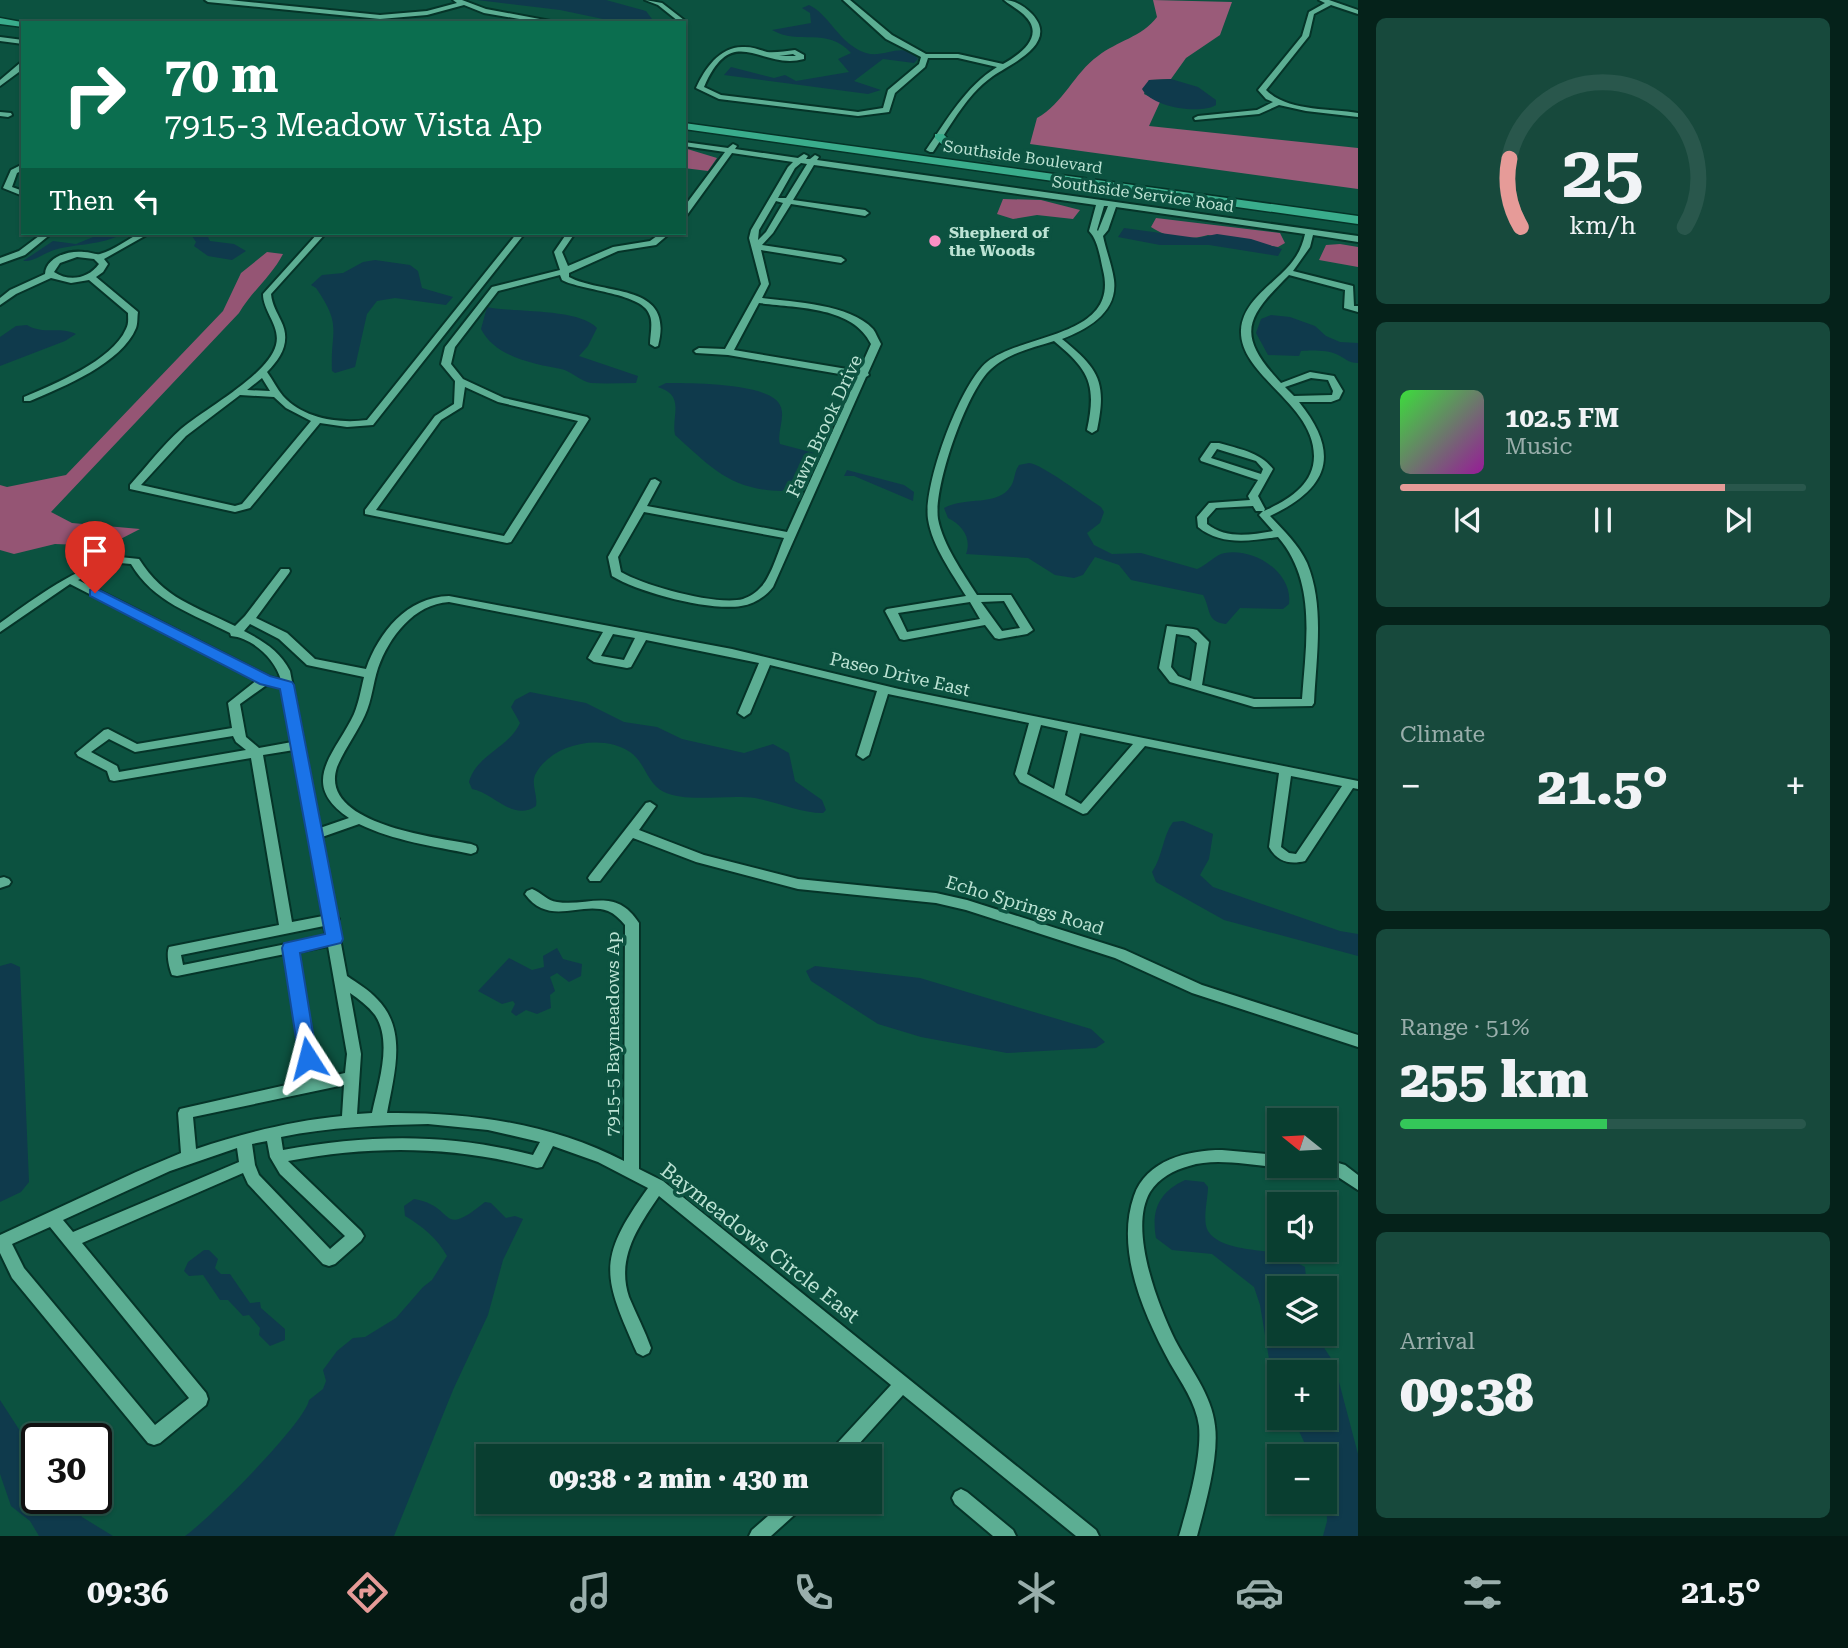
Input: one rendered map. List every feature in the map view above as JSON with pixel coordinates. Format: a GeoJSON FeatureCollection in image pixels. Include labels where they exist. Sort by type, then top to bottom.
{"type":"FeatureCollection","features":[{"type":"Feature","properties":{"kind":"highway"},"geometry":{"type":"LineString","coordinates":[[0,21],[21,24]]}},
{"type":"Feature","properties":{"kind":"highway"},"geometry":{"type":"LineString","coordinates":[[0,31],[21,34]]}},
{"type":"Feature","properties":{"kind":"highway","name":"Southside Boulevard"},"geometry":{"type":"LineString","coordinates":[[686,116],[1358,208]]}},
{"type":"Feature","properties":{"kind":"highway","name":"Southside Boulevard"},"geometry":{"type":"LineString","coordinates":[[686,126],[1358,220]]}},
{"type":"Feature","properties":{"kind":"highway"},"geometry":{"type":"LineString","coordinates":[[939,136],[953,149],[992,158]]}},
{"type":"Feature","properties":{"kind":"highway"},"geometry":{"type":"LineString","coordinates":[[881,153],[912,155],[930,150]]}},
{"type":"Feature","properties":{"kind":"street"},"geometry":{"type":"LineString","coordinates":[[208,0],[380,17],[427,13],[458,2],[484,11],[546,21]]}},
{"type":"Feature","properties":{"kind":"street"},"geometry":{"type":"LineString","coordinates":[[648,0],[661,2],[680,20]]}},
{"type":"Feature","properties":{"kind":"street"},"geometry":{"type":"LineString","coordinates":[[846,0],[889,37],[925,56],[958,56],[1002,66]]}},
{"type":"Feature","properties":{"kind":"street"},"geometry":{"type":"LineString","coordinates":[[930,150],[979,84],[1025,52],[1036,34],[1036,27],[1028,14],[1007,0]]}},
{"type":"Feature","properties":{"kind":"street"},"geometry":{"type":"LineString","coordinates":[[1358,12],[1325,2],[1311,13],[1305,36],[1262,86],[1264,94],[1279,102],[1358,115]]}},
{"type":"Feature","properties":{"kind":"street"},"geometry":{"type":"LineString","coordinates":[[0,39],[21,42]]}},
{"type":"Feature","properties":{"kind":"street"},"geometry":{"type":"LineString","coordinates":[[772,54],[748,49],[724,53],[701,88],[719,97],[875,114],[889,107],[891,92],[922,65],[925,56]]}},
{"type":"Feature","properties":{"kind":"street"},"geometry":{"type":"LineString","coordinates":[[5,82],[21,67]]}},
{"type":"Feature","properties":{"kind":"street"},"geometry":{"type":"LineString","coordinates":[[1198,118],[1259,112],[1279,102]]}},
{"type":"Feature","properties":{"kind":"street","name":"Southside Service Road"},"geometry":{"type":"LineString","coordinates":[[686,137],[732,148]]}},
{"type":"Feature","properties":{"kind":"street","name":"Southside Service Road"},"geometry":{"type":"LineString","coordinates":[[686,144],[813,159],[1358,239]]}},
{"type":"Feature","properties":{"kind":"street"},"geometry":{"type":"LineString","coordinates":[[686,210],[732,148]]}},
{"type":"Feature","properties":{"kind":"street"},"geometry":{"type":"LineString","coordinates":[[728,352],[765,284],[753,238],[755,230],[792,167],[802,158]]}},
{"type":"Feature","properties":{"kind":"street"},"geometry":{"type":"LineString","coordinates":[[757,247],[813,159]]}},
{"type":"Feature","properties":{"kind":"street"},"geometry":{"type":"LineString","coordinates":[[21,167],[14,172],[7,188],[21,193]]}},
{"type":"Feature","properties":{"kind":"street"},"geometry":{"type":"LineString","coordinates":[[686,191],[700,193]]}},
{"type":"Feature","properties":{"kind":"street"},"geometry":{"type":"LineString","coordinates":[[773,199],[865,213]]}},
{"type":"Feature","properties":{"kind":"street"},"geometry":{"type":"LineString","coordinates":[[987,621],[904,636],[891,611],[975,599],[1007,597],[1027,630],[999,635],[987,621],[975,599],[936,532],[933,513],[935,487],[970,392],[981,374],[1007,354],[1083,326],[1107,302],[1111,286],[1098,236],[1093,231],[1101,202]]}},
{"type":"Feature","properties":{"kind":"street"},"geometry":{"type":"LineString","coordinates":[[1098,236],[1104,230],[1114,204]]}},
{"type":"Feature","properties":{"kind":"street"},"geometry":{"type":"LineString","coordinates":[[1264,515],[1285,505],[1308,488],[1318,464],[1314,429],[1293,399],[1257,361],[1248,344],[1246,328],[1258,303],[1301,259],[1310,232]]}},
{"type":"Feature","properties":{"kind":"street"},"geometry":{"type":"LineString","coordinates":[[0,261],[22,253],[45,235]]}},
{"type":"Feature","properties":{"kind":"street"},"geometry":{"type":"LineString","coordinates":[[99,258],[142,235]]}},
{"type":"Feature","properties":{"kind":"street"},"geometry":{"type":"LineString","coordinates":[[317,420],[246,506],[235,509],[134,487],[189,427],[273,361],[282,340],[280,327],[267,303],[267,294],[321,235]]}},
{"type":"Feature","properties":{"kind":"street"},"geometry":{"type":"LineString","coordinates":[[262,372],[272,382],[276,394],[288,405],[317,420],[370,423],[519,235]]}},
{"type":"Feature","properties":{"kind":"street"},"geometry":{"type":"LineString","coordinates":[[570,235],[558,252],[565,265],[563,272],[569,282],[622,293],[654,312],[655,344]]}},
{"type":"Feature","properties":{"kind":"street"},"geometry":{"type":"LineString","coordinates":[[460,382],[459,405],[438,418],[369,512],[507,540],[584,419],[582,416],[501,400],[460,382],[446,364],[450,347],[479,305],[495,289],[563,272],[616,249],[653,243],[663,235]]}},
{"type":"Feature","properties":{"kind":"street"},"geometry":{"type":"LineString","coordinates":[[757,247],[841,260]]}},
{"type":"Feature","properties":{"kind":"street"},"geometry":{"type":"LineString","coordinates":[[0,302],[13,292],[51,275],[66,281],[90,277],[103,268],[104,264],[99,258],[82,254],[64,257],[52,265],[51,275]]}},
{"type":"Feature","properties":{"kind":"street"},"geometry":{"type":"LineString","coordinates":[[1290,273],[1350,289],[1349,308],[1358,309]]}},
{"type":"Feature","properties":{"kind":"street"},"geometry":{"type":"LineString","coordinates":[[27,399],[86,370],[130,333],[135,318],[133,312],[90,277]]}},
{"type":"Feature","properties":{"kind":"street","name":"Fawn Brook Drive"},"geometry":{"type":"LineString","coordinates":[[641,508],[612,557],[616,574],[635,586],[737,603],[753,599],[768,587],[877,344],[863,324],[834,312],[758,300]]}},
{"type":"Feature","properties":{"kind":"street"},"geometry":{"type":"LineString","coordinates":[[1055,337],[1079,358],[1095,378],[1100,400],[1092,430]]}},
{"type":"Feature","properties":{"kind":"street"},"geometry":{"type":"LineString","coordinates":[[699,351],[728,352],[864,375]]}},
{"type":"Feature","properties":{"kind":"street"},"geometry":{"type":"LineString","coordinates":[[1280,386],[1318,375],[1331,378],[1338,391],[1336,397],[1331,398],[1293,399]]}},
{"type":"Feature","properties":{"kind":"street"},"geometry":{"type":"LineString","coordinates":[[236,392],[276,394]]}},
{"type":"Feature","properties":{"kind":"street"},"geometry":{"type":"LineString","coordinates":[[1196,687],[1203,642],[1193,634],[1171,629],[1165,668],[1174,679],[1196,687],[1254,704],[1308,703],[1311,636],[1308,587],[1301,564],[1255,503],[1255,491],[1264,479],[1268,469],[1260,460],[1216,445],[1205,459],[1264,479]]}},
{"type":"Feature","properties":{"kind":"street"},"geometry":{"type":"LineString","coordinates":[[655,482],[641,508],[791,536]]}},
{"type":"Feature","properties":{"kind":"street"},"geometry":{"type":"LineString","coordinates":[[1255,503],[1213,505],[1202,517],[1202,525],[1207,530],[1229,537],[1280,533]]}},
{"type":"Feature","properties":{"kind":"street"},"geometry":{"type":"LineString","coordinates":[[0,628],[70,580],[118,560],[135,561],[155,589],[277,658],[285,672],[306,777],[354,1054],[349,1119]]}},
{"type":"Feature","properties":{"kind":"street"},"geometry":{"type":"LineString","coordinates":[[235,633],[249,619],[285,571]]}},
{"type":"Feature","properties":{"kind":"street"},"geometry":{"type":"LineString","coordinates":[[70,580],[265,680],[287,685]]}},
{"type":"Feature","properties":{"kind":"street","name":"Paseo Drive East"},"geometry":{"type":"LineString","coordinates":[[370,674],[391,634],[411,613],[433,600],[449,599],[1354,784]]}},
{"type":"Feature","properties":{"kind":"street"},"geometry":{"type":"LineString","coordinates":[[249,619],[283,636],[312,662],[370,674],[360,712],[335,755],[328,775],[339,803],[361,819],[385,829],[471,849]]}},
{"type":"Feature","properties":{"kind":"street"},"geometry":{"type":"LineString","coordinates":[[609,631],[594,658],[627,664],[641,638]]}},
{"type":"Feature","properties":{"kind":"street"},"geometry":{"type":"LineString","coordinates":[[744,713],[765,662]]}},
{"type":"Feature","properties":{"kind":"street"},"geometry":{"type":"LineString","coordinates":[[265,680],[234,703],[240,739],[256,752],[286,928]]}},
{"type":"Feature","properties":{"kind":"street"},"geometry":{"type":"LineString","coordinates":[[863,755],[884,689]]}},
{"type":"Feature","properties":{"kind":"street"},"geometry":{"type":"LineString","coordinates":[[1036,721],[1021,774],[1030,784],[1083,810],[1142,742]]}},
{"type":"Feature","properties":{"kind":"street"},"geometry":{"type":"LineString","coordinates":[[1058,797],[1075,729]]}},
{"type":"Feature","properties":{"kind":"street"},"geometry":{"type":"LineString","coordinates":[[238,731],[135,748],[108,733],[82,753],[113,769],[114,777],[299,745]]}},
{"type":"Feature","properties":{"kind":"street"},"geometry":{"type":"LineString","coordinates":[[1285,771],[1275,847],[1283,856],[1292,859],[1300,858],[1354,784]]}},
{"type":"Feature","properties":{"kind":"street"},"geometry":{"type":"LineString","coordinates":[[306,777],[328,775]]}},
{"type":"Feature","properties":{"kind":"street"},"geometry":{"type":"LineString","coordinates":[[595,878],[650,806]]}},
{"type":"Feature","properties":{"kind":"street"},"geometry":{"type":"LineString","coordinates":[[316,834],[361,819]]}},
{"type":"Feature","properties":{"kind":"street","name":"Echo Springs Road"},"geometry":{"type":"LineString","coordinates":[[631,832],[701,859],[798,884],[936,898],[967,905],[1120,954],[1197,989],[1358,1041]]}},
{"type":"Feature","properties":{"kind":"street","name":"7915-5 Baymeadows Ap"},"geometry":{"type":"LineString","coordinates":[[532,894],[547,905],[605,905],[617,909],[632,923],[631,1170]]}},
{"type":"Feature","properties":{"kind":"street"},"geometry":{"type":"LineString","coordinates":[[331,919],[174,951],[177,971],[335,939]]}},
{"type":"Feature","properties":{"kind":"street"},"geometry":{"type":"LineString","coordinates":[[291,948],[312,1085]]}},
{"type":"Feature","properties":{"kind":"street"},"geometry":{"type":"LineString","coordinates":[[341,979],[373,1003],[389,1031],[390,1044],[379,1117]]}},
{"type":"Feature","properties":{"kind":"street"},"geometry":{"type":"LineString","coordinates":[[189,1157],[185,1113],[353,1077]]}},
{"type":"Feature","properties":{"kind":"street"},"geometry":{"type":"LineString","coordinates":[[53,1219],[200,1399],[154,1437],[18,1273],[1,1241],[189,1157],[273,1133],[349,1119],[379,1117],[460,1120],[550,1138],[537,1163],[501,1152],[421,1141],[354,1144],[277,1157]]}},
{"type":"Feature","properties":{"kind":"street"},"geometry":{"type":"LineString","coordinates":[[244,1140],[247,1165],[253,1179],[328,1259],[356,1236],[285,1169],[277,1157],[273,1133]]}},
{"type":"Feature","properties":{"kind":"street","name":"Baymeadows Circle East"},"geometry":{"type":"LineString","coordinates":[[550,1138],[631,1170],[658,1186],[1090,1536]]}},
{"type":"Feature","properties":{"kind":"street"},"geometry":{"type":"LineString","coordinates":[[1188,1536],[1206,1426],[1154,1312],[1133,1232],[1136,1206],[1144,1190],[1155,1178],[1166,1169],[1188,1160],[1267,1161]]}},
{"type":"Feature","properties":{"kind":"street"},"geometry":{"type":"LineString","coordinates":[[69,1241],[247,1165]]}},
{"type":"Feature","properties":{"kind":"street"},"geometry":{"type":"LineString","coordinates":[[1337,1169],[1358,1183]]}},
{"type":"Feature","properties":{"kind":"street"},"geometry":{"type":"LineString","coordinates":[[643,1348],[618,1288],[617,1261],[626,1235],[658,1186]]}},
{"type":"Feature","properties":{"kind":"street"},"geometry":{"type":"LineString","coordinates":[[848,1444],[902,1384]]}},
{"type":"Feature","properties":{"kind":"street"},"geometry":{"type":"LineString","coordinates":[[961,1498],[1007,1536]]}},
{"type":"Feature","properties":{"kind":"street"},"geometry":{"type":"LineString","coordinates":[[758,1536],[783,1514]]}},
{"type":"Feature","properties":{"kind":"shaded area"},"geometry":{"type":"Polygon","coordinates":[[[1153,0],[1232,2],[1220,35],[1186,58],[1171,79],[1149,80],[1144,94],[1160,102],[1149,126],[1358,148],[1358,189],[1030,144],[1037,118],[1054,105],[1090,63],[1105,51],[1137,34],[1157,17],[1153,0]]]}},
{"type":"Feature","properties":{"kind":"shaded area"},"geometry":{"type":"Polygon","coordinates":[[[686,149],[717,158],[708,171],[686,168],[686,149]]]}},
{"type":"Feature","properties":{"kind":"shaded area"},"geometry":{"type":"Polygon","coordinates":[[[1003,199],[1041,200],[1080,210],[1073,219],[1037,215],[1013,219],[997,214],[1003,199]]]}},
{"type":"Feature","properties":{"kind":"shaded area"},"geometry":{"type":"Polygon","coordinates":[[[1156,218],[1280,233],[1285,243],[1278,247],[1208,235],[1178,237],[1151,227],[1156,218]]]}},
{"type":"Feature","properties":{"kind":"shaded area"},"geometry":{"type":"Polygon","coordinates":[[[1326,245],[1358,247],[1358,267],[1319,260],[1326,245]]]}},
{"type":"Feature","properties":{"kind":"shaded area"},"geometry":{"type":"Polygon","coordinates":[[[267,252],[283,254],[239,313],[51,512],[72,523],[140,529],[107,546],[55,544],[14,554],[0,550],[0,485],[7,487],[66,475],[223,311],[241,273],[267,252]]]}},
{"type":"Feature","properties":{"kind":"water"},"geometry":{"type":"Polygon","coordinates":[[[477,0],[606,0],[646,11],[654,21],[612,21],[560,10],[477,0]]]}},
{"type":"Feature","properties":{"kind":"water"},"geometry":{"type":"Polygon","coordinates":[[[809,5],[857,49],[873,54],[900,50],[918,59],[914,63],[883,59],[854,81],[881,90],[868,94],[724,75],[731,67],[774,78],[785,75],[796,81],[849,72],[838,59],[851,53],[842,45],[823,38],[792,37],[772,30],[811,23],[810,13],[802,8],[809,5]]]}},
{"type":"Feature","properties":{"kind":"water"},"geometry":{"type":"Polygon","coordinates":[[[1171,79],[1198,87],[1216,100],[1216,105],[1188,109],[1165,105],[1142,89],[1149,80],[1171,79]]]}},
{"type":"Feature","properties":{"kind":"water"},"geometry":{"type":"Polygon","coordinates":[[[1124,228],[1197,238],[1217,234],[1251,239],[1282,249],[1278,256],[1209,245],[1160,245],[1118,237],[1124,228]]]}},
{"type":"Feature","properties":{"kind":"water"},"geometry":{"type":"Polygon","coordinates":[[[98,235],[120,235],[54,250],[35,259],[23,261],[53,241],[76,244],[98,235]]]}},
{"type":"Feature","properties":{"kind":"water"},"geometry":{"type":"Polygon","coordinates":[[[207,235],[210,241],[234,244],[246,251],[232,260],[208,256],[194,246],[196,242],[192,236],[207,235]]]}},
{"type":"Feature","properties":{"kind":"water"},"geometry":{"type":"Polygon","coordinates":[[[375,260],[410,265],[418,271],[422,288],[453,297],[446,305],[395,298],[377,301],[367,314],[355,367],[335,373],[332,371],[333,328],[330,312],[316,288],[311,285],[322,275],[343,273],[363,262],[375,260]]]}},
{"type":"Feature","properties":{"kind":"water"},"geometry":{"type":"Polygon","coordinates":[[[487,307],[561,314],[588,322],[597,328],[588,346],[579,356],[638,376],[636,383],[591,383],[565,370],[528,362],[505,353],[487,339],[481,329],[487,307]]]}},
{"type":"Feature","properties":{"kind":"water"},"geometry":{"type":"Polygon","coordinates":[[[1271,315],[1290,317],[1315,326],[1326,336],[1340,342],[1358,343],[1358,363],[1333,353],[1314,350],[1301,351],[1299,356],[1268,355],[1256,333],[1261,319],[1271,315]]]}},
{"type":"Feature","properties":{"kind":"water"},"geometry":{"type":"Polygon","coordinates":[[[27,325],[39,330],[76,334],[65,341],[0,366],[0,337],[16,326],[27,325]]]}},
{"type":"Feature","properties":{"kind":"water"},"geometry":{"type":"Polygon","coordinates":[[[666,383],[725,385],[770,396],[781,407],[780,444],[814,453],[803,459],[799,477],[782,491],[748,486],[722,475],[675,435],[675,401],[672,395],[658,387],[666,383]]]}},
{"type":"Feature","properties":{"kind":"water"},"geometry":{"type":"Polygon","coordinates":[[[1029,463],[1053,475],[1101,507],[1104,512],[1100,523],[1087,533],[1094,545],[1112,554],[1141,553],[1197,569],[1222,554],[1248,554],[1278,572],[1289,592],[1289,604],[1283,609],[1240,608],[1226,624],[1212,618],[1203,595],[1131,580],[1119,565],[1095,557],[1083,575],[1074,578],[1055,575],[1028,558],[966,554],[967,537],[958,524],[948,518],[944,508],[962,502],[998,497],[1011,486],[1019,465],[1029,463]]]}},
{"type":"Feature","properties":{"kind":"water"},"geometry":{"type":"Polygon","coordinates":[[[847,470],[904,485],[914,492],[913,501],[854,476],[844,476],[847,470]]]}},
{"type":"Feature","properties":{"kind":"water"},"geometry":{"type":"Polygon","coordinates":[[[530,692],[586,703],[624,722],[657,727],[682,739],[744,753],[773,744],[789,753],[795,781],[822,800],[826,810],[823,813],[806,811],[755,798],[695,798],[673,795],[654,784],[630,752],[619,746],[592,742],[578,744],[553,755],[535,775],[536,806],[528,810],[511,809],[472,789],[469,782],[478,765],[515,732],[520,723],[511,707],[515,700],[530,692]]]}},
{"type":"Feature","properties":{"kind":"water"},"geometry":{"type":"Polygon","coordinates":[[[1183,821],[1213,834],[1209,859],[1200,875],[1213,887],[1340,931],[1358,934],[1358,956],[1224,920],[1156,882],[1152,872],[1167,834],[1173,822],[1183,821]]]}},
{"type":"Feature","properties":{"kind":"water"},"geometry":{"type":"Polygon","coordinates":[[[557,948],[563,959],[582,964],[581,976],[569,982],[557,973],[550,977],[555,991],[550,995],[551,1008],[537,1014],[526,1010],[516,1016],[511,1012],[515,1004],[513,1001],[502,1004],[478,991],[509,958],[532,970],[544,967],[543,956],[557,948]]]}},
{"type":"Feature","properties":{"kind":"water"},"geometry":{"type":"Polygon","coordinates":[[[11,963],[20,967],[29,1182],[21,1192],[0,1202],[0,966],[11,963]]]}},
{"type":"Feature","properties":{"kind":"water"},"geometry":{"type":"Polygon","coordinates":[[[815,966],[920,978],[1091,1029],[1105,1042],[1096,1048],[1007,1053],[921,1037],[878,1024],[811,981],[806,971],[815,966]]]}},
{"type":"Feature","properties":{"kind":"water"},"geometry":{"type":"Polygon","coordinates":[[[1185,1180],[1204,1182],[1208,1187],[1206,1227],[1221,1242],[1267,1252],[1267,1262],[1295,1262],[1305,1267],[1306,1276],[1267,1276],[1267,1346],[1323,1346],[1332,1360],[1269,1360],[1269,1359],[1260,1305],[1254,1287],[1212,1254],[1172,1250],[1156,1238],[1155,1219],[1159,1203],[1176,1185],[1185,1180]]]}},
{"type":"Feature","properties":{"kind":"water"},"geometry":{"type":"Polygon","coordinates":[[[414,1199],[437,1208],[453,1220],[460,1219],[485,1202],[491,1203],[506,1218],[515,1216],[523,1219],[503,1260],[488,1315],[453,1390],[394,1536],[185,1536],[233,1492],[291,1429],[309,1400],[323,1389],[326,1381],[323,1370],[337,1351],[353,1338],[365,1337],[396,1318],[432,1280],[447,1256],[429,1233],[405,1216],[404,1206],[414,1199]]]}},
{"type":"Feature","properties":{"kind":"water"},"geometry":{"type":"Polygon","coordinates":[[[204,1250],[209,1250],[218,1259],[215,1268],[221,1274],[230,1274],[250,1303],[260,1302],[261,1308],[285,1329],[285,1340],[270,1346],[259,1335],[260,1328],[249,1315],[243,1316],[228,1300],[220,1300],[203,1275],[189,1276],[184,1271],[188,1262],[204,1250]]]}},
{"type":"Feature","properties":{"kind":"water"},"geometry":{"type":"Polygon","coordinates":[[[1337,1374],[1358,1454],[1358,1536],[1323,1536],[1327,1514],[1337,1514],[1337,1444],[1305,1444],[1299,1430],[1337,1430],[1337,1374]]]}},
{"type":"Feature","properties":{"kind":"water"},"geometry":{"type":"Polygon","coordinates":[[[0,1400],[21,1432],[21,1514],[11,1506],[0,1474],[0,1400]]]}},
{"type":"Feature","properties":{"kind":"water"},"geometry":{"type":"Polygon","coordinates":[[[21,1514],[80,1514],[113,1536],[39,1536],[30,1521],[21,1514]]]}},
{"type":"Feature","properties":{"kind":"place","name":"Shepherd of the Woods"},"geometry":{"type":"Point","coordinates":[935,241]}},
{"type":"Feature","properties":{"kind":"route"},"geometry":{"type":"LineString","coordinates":[[95,593],[265,680],[287,685],[335,939],[291,948],[308,1058]]}}]}
